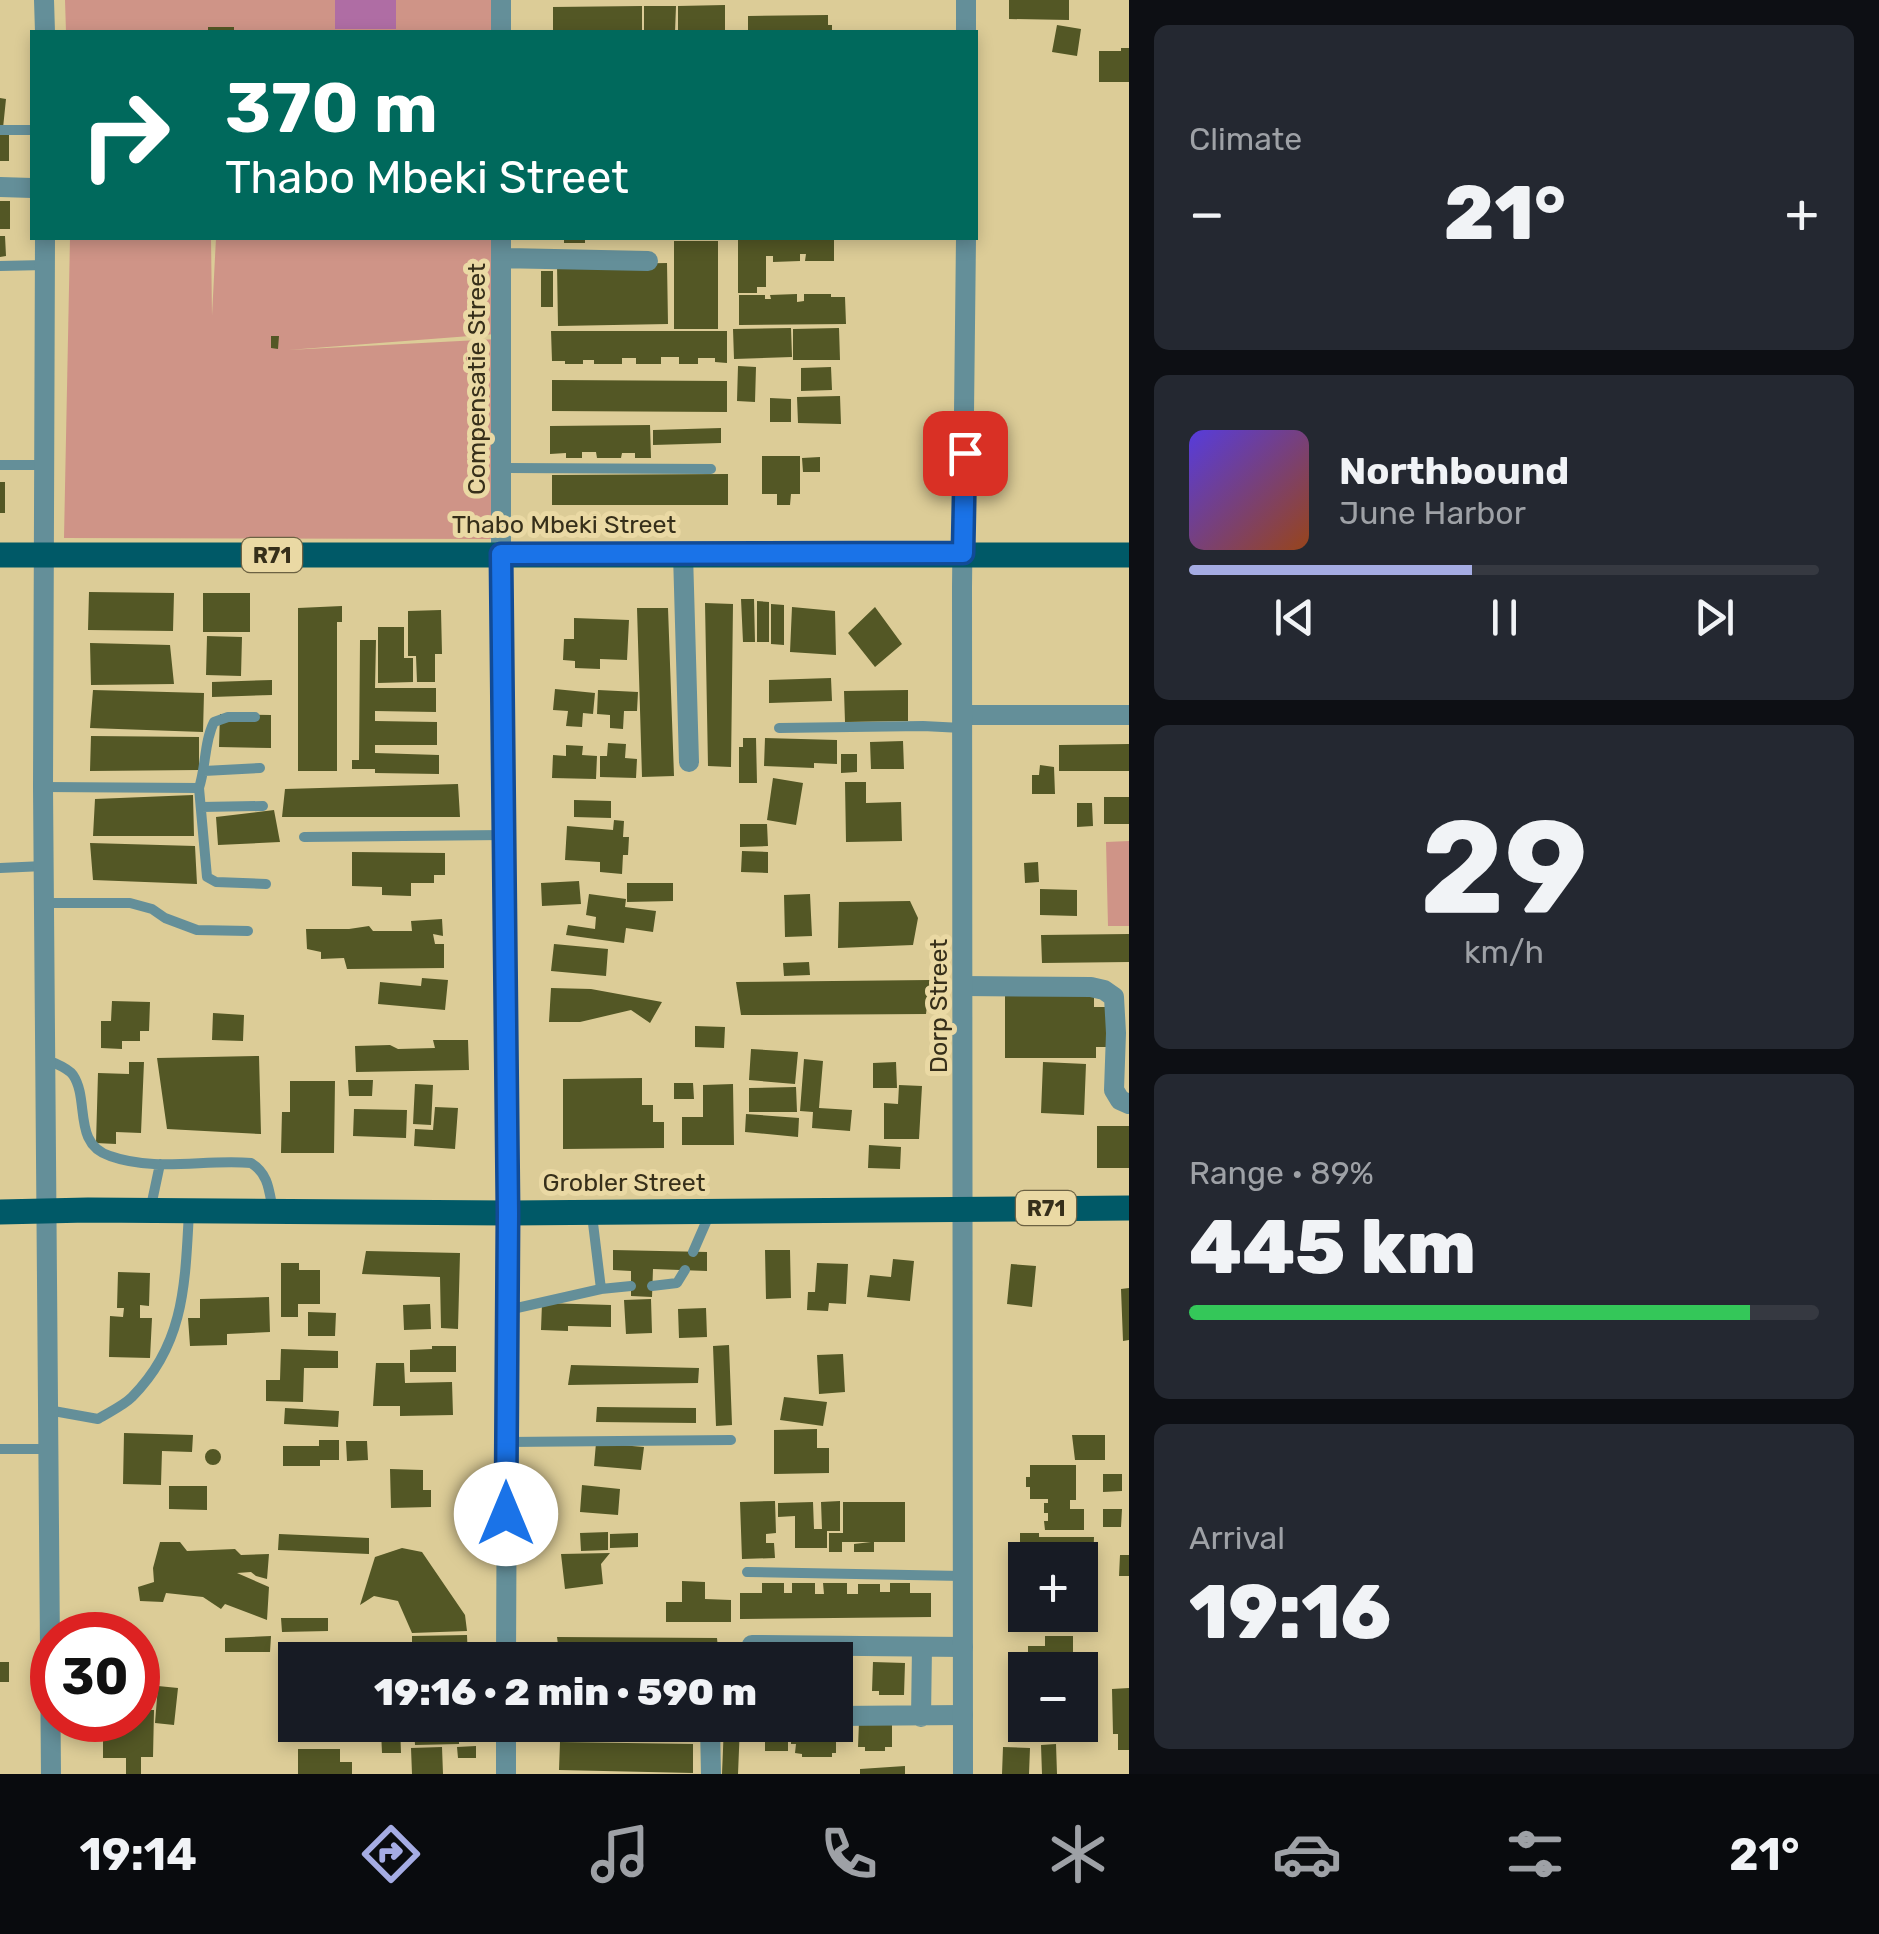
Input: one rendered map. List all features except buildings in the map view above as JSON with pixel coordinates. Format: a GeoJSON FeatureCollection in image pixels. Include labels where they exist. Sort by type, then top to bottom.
{"type":"FeatureCollection","features":[{"type":"Feature","properties":{"kind":"main road","name":"Thabo Mbeki Street"},"geometry":{"type":"LineString","coordinates":[[0,555],[1129,555]]}},
{"type":"Feature","properties":{"kind":"main road","name":"Grobler Street"},"geometry":{"type":"LineString","coordinates":[[0,1212],[1129,1208]]}},
{"type":"Feature","properties":{"kind":"street"},"geometry":{"type":"LineString","coordinates":[[44,0],[44,30]]}},
{"type":"Feature","properties":{"kind":"street"},"geometry":{"type":"LineString","coordinates":[[500,30],[501,0]]}},
{"type":"Feature","properties":{"kind":"street"},"geometry":{"type":"LineString","coordinates":[[966,0],[966,30]]}},
{"type":"Feature","properties":{"kind":"street"},"geometry":{"type":"LineString","coordinates":[[45,240],[43,787],[51,1774]]}},
{"type":"Feature","properties":{"kind":"street","name":"Dorp Street"},"geometry":{"type":"LineString","coordinates":[[963,1774],[966,240]]}},
{"type":"Feature","properties":{"kind":"street"},"geometry":{"type":"LineString","coordinates":[[502,248],[648,261]]}},
{"type":"Feature","properties":{"kind":"street","name":"Compensatie Street"},"geometry":{"type":"LineString","coordinates":[[502,248],[508,1213],[506,1642]]}},
{"type":"Feature","properties":{"kind":"street"},"geometry":{"type":"LineString","coordinates":[[683,554],[689,762]]}},
{"type":"Feature","properties":{"kind":"street"},"geometry":{"type":"LineString","coordinates":[[963,722],[1129,716]]}},
{"type":"Feature","properties":{"kind":"street"},"geometry":{"type":"LineString","coordinates":[[964,986],[1091,987],[1114,996],[1114,1090],[1120,1100],[1129,1104]]}},
{"type":"Feature","properties":{"kind":"street"},"geometry":{"type":"LineString","coordinates":[[853,1647],[963,1648]]}},
{"type":"Feature","properties":{"kind":"street"},"geometry":{"type":"LineString","coordinates":[[921,1717],[922,1647]]}},
{"type":"Feature","properties":{"kind":"street"},"geometry":{"type":"LineString","coordinates":[[853,1716],[963,1716]]}},
{"type":"Feature","properties":{"kind":"street"},"geometry":{"type":"LineString","coordinates":[[506,1742],[506,1774]]}},
{"type":"Feature","properties":{"kind":"street"},"geometry":{"type":"LineString","coordinates":[[710,1742],[711,1774]]}},
{"type":"Feature","properties":{"kind":"lane"},"geometry":{"type":"LineString","coordinates":[[0,130],[30,130]]}},
{"type":"Feature","properties":{"kind":"lane"},"geometry":{"type":"LineString","coordinates":[[0,266],[45,265]]}},
{"type":"Feature","properties":{"kind":"lane"},"geometry":{"type":"LineString","coordinates":[[0,465],[45,465]]}},
{"type":"Feature","properties":{"kind":"lane"},"geometry":{"type":"LineString","coordinates":[[501,468],[710,469]]}},
{"type":"Feature","properties":{"kind":"lane"},"geometry":{"type":"LineString","coordinates":[[255,717],[214,722],[199,788],[208,877],[216,882],[266,884]]}},
{"type":"Feature","properties":{"kind":"lane"},"geometry":{"type":"LineString","coordinates":[[779,728],[963,722]]}},
{"type":"Feature","properties":{"kind":"lane"},"geometry":{"type":"LineString","coordinates":[[204,771],[260,768]]}},
{"type":"Feature","properties":{"kind":"lane"},"geometry":{"type":"LineString","coordinates":[[43,787],[199,788]]}},
{"type":"Feature","properties":{"kind":"lane"},"geometry":{"type":"LineString","coordinates":[[201,807],[263,806]]}},
{"type":"Feature","properties":{"kind":"lane"},"geometry":{"type":"LineString","coordinates":[[304,837],[503,835]]}},
{"type":"Feature","properties":{"kind":"lane"},"geometry":{"type":"LineString","coordinates":[[0,868],[45,866]]}},
{"type":"Feature","properties":{"kind":"lane"},"geometry":{"type":"LineString","coordinates":[[45,903],[130,903],[197,930],[248,931]]}},
{"type":"Feature","properties":{"kind":"lane"},"geometry":{"type":"LineString","coordinates":[[45,1059],[74,1077],[90,1141],[98,1151],[126,1160],[160,1164],[251,1162],[267,1179],[273,1212]]}},
{"type":"Feature","properties":{"kind":"lane"},"geometry":{"type":"LineString","coordinates":[[150,1211],[160,1164]]}},
{"type":"Feature","properties":{"kind":"lane"},"geometry":{"type":"LineString","coordinates":[[48,1410],[98,1419],[130,1400],[164,1358],[182,1306],[189,1211]]}},
{"type":"Feature","properties":{"kind":"lane"},"geometry":{"type":"LineString","coordinates":[[591,1211],[601,1288]]}},
{"type":"Feature","properties":{"kind":"lane"},"geometry":{"type":"LineString","coordinates":[[693,1252],[710,1212]]}},
{"type":"Feature","properties":{"kind":"lane"},"geometry":{"type":"LineString","coordinates":[[652,1286],[677,1284],[685,1270]]}},
{"type":"Feature","properties":{"kind":"lane"},"geometry":{"type":"LineString","coordinates":[[507,1310],[601,1288],[631,1286]]}},
{"type":"Feature","properties":{"kind":"lane"},"geometry":{"type":"LineString","coordinates":[[507,1442],[730,1440]]}},
{"type":"Feature","properties":{"kind":"lane"},"geometry":{"type":"LineString","coordinates":[[0,1449],[48,1449]]}},
{"type":"Feature","properties":{"kind":"lane"},"geometry":{"type":"LineString","coordinates":[[747,1572],[963,1576]]}},
{"type":"Feature","properties":{"kind":"shaded area"},"geometry":{"type":"Polygon","coordinates":[[[65,0],[494,0],[494,30],[66,30],[65,0]]]}},
{"type":"Feature","properties":{"kind":"shaded area"},"geometry":{"type":"Polygon","coordinates":[[[335,0],[396,0],[396,29],[335,29],[335,0]]]}},
{"type":"Feature","properties":{"kind":"shaded area"},"geometry":{"type":"Polygon","coordinates":[[[70,240],[211,240],[212,316],[216,240],[495,240],[496,334],[288,350],[498,339],[499,539],[64,538],[70,240]]]}},
{"type":"Feature","properties":{"kind":"shaded area"},"geometry":{"type":"Polygon","coordinates":[[[1129,841],[1129,926],[1108,926],[1106,842],[1129,841]]]}},
{"type":"Feature","properties":{"kind":"route"},"geometry":{"type":"LineString","coordinates":[[506,1514],[508,1213],[501,554],[963,553],[965,453]]}}]}
